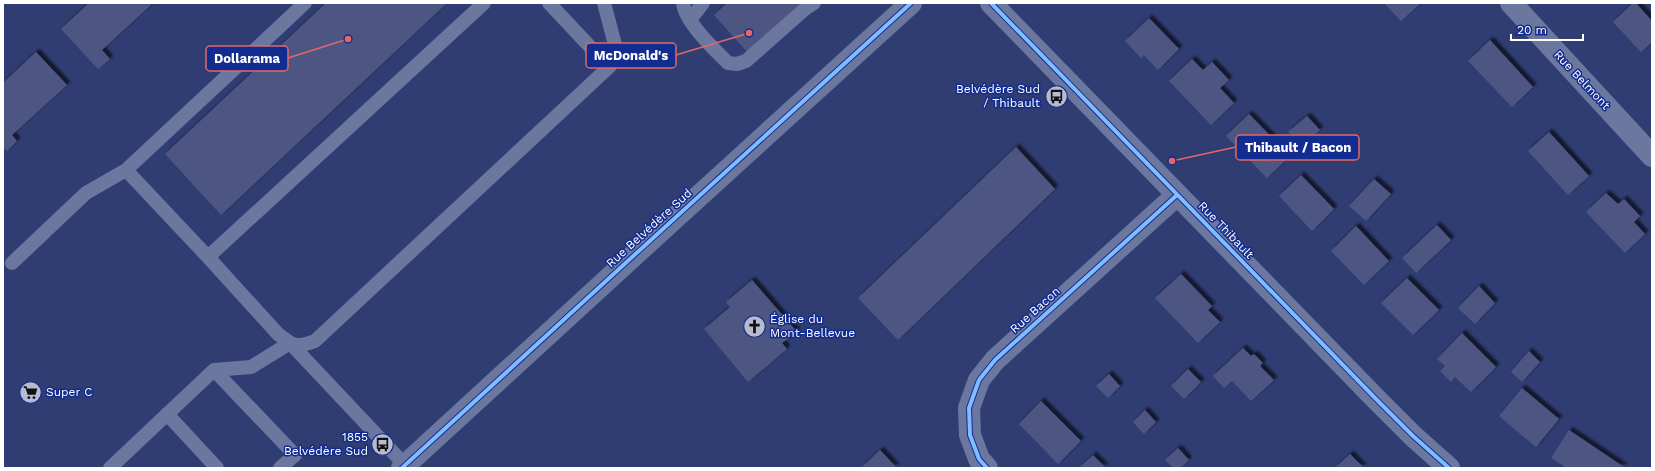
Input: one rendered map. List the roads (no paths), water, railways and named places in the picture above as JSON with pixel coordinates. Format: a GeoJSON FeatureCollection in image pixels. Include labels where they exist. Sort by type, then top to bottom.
{"type":"FeatureCollection","features":[{"type":"Feature","properties":{"kind":"street","name":"Rue Belvédère Sud"},"geometry":{"type":"LineString","coordinates":[[403,467],[599,285],[715,183],[911,3]]}},
{"type":"Feature","properties":{"kind":"street","name":"Rue Thibault"},"geometry":{"type":"LineString","coordinates":[[991,3],[1391,414],[1449,468]]}},
{"type":"Feature","properties":{"kind":"street","name":"Rue Belmont"},"geometry":{"type":"LineString","coordinates":[[1511,3],[1652,156]]}},
{"type":"Feature","properties":{"kind":"street","name":"Rue Bacon"},"geometry":{"type":"LineString","coordinates":[[987,468],[979,459],[970,434],[969,408],[979,380],[995,360],[1177,195]]}},
{"type":"Feature","properties":{"kind":"lane"},"geometry":{"type":"LineString","coordinates":[[12,263],[86,193],[126,170],[305,3]]}},
{"type":"Feature","properties":{"kind":"lane"},"geometry":{"type":"LineString","coordinates":[[208,257],[484,3]]}},
{"type":"Feature","properties":{"kind":"lane"},"geometry":{"type":"LineString","coordinates":[[549,3],[609,67]]}},
{"type":"Feature","properties":{"kind":"lane"},"geometry":{"type":"LineString","coordinates":[[119,465],[167,414],[214,370],[251,367],[290,343],[302,346],[315,341],[609,67],[618,56],[604,3]]}},
{"type":"Feature","properties":{"kind":"lane"},"geometry":{"type":"LineString","coordinates":[[684,3],[684,8],[690,20],[728,63],[737,64],[746,61],[806,8],[814,3]]}},
{"type":"Feature","properties":{"kind":"lane"},"geometry":{"type":"LineString","coordinates":[[690,20],[702,3]]}},
{"type":"Feature","properties":{"kind":"lane"},"geometry":{"type":"LineString","coordinates":[[126,170],[278,334],[290,343],[403,467]]}},
{"type":"Feature","properties":{"kind":"lane"},"geometry":{"type":"LineString","coordinates":[[214,370],[295,455],[280,468]]}},
{"type":"Feature","properties":{"kind":"lane"},"geometry":{"type":"LineString","coordinates":[[167,414],[217,468]]}},
{"type":"Feature","properties":{"kind":"place","name":"McDonald's"},"geometry":{"type":"Point","coordinates":[749,33]}},
{"type":"Feature","properties":{"kind":"place","name":"Dollarama"},"geometry":{"type":"Point","coordinates":[348,39]}},
{"type":"Feature","properties":{"kind":"place","name":"Belvédère Sud / Thibault"},"geometry":{"type":"Point","coordinates":[1056,96]}},
{"type":"Feature","properties":{"kind":"place","name":"Thibault / Bacon"},"geometry":{"type":"Point","coordinates":[1172,161]}},
{"type":"Feature","properties":{"kind":"place","name":"Église du Mont-Bellevue"},"geometry":{"type":"Point","coordinates":[755,326]}},
{"type":"Feature","properties":{"kind":"place","name":"Super C"},"geometry":{"type":"Point","coordinates":[30,392]}},
{"type":"Feature","properties":{"kind":"place","name":"1855 Belvédère Sud"},"geometry":{"type":"Point","coordinates":[383,444]}}]}
